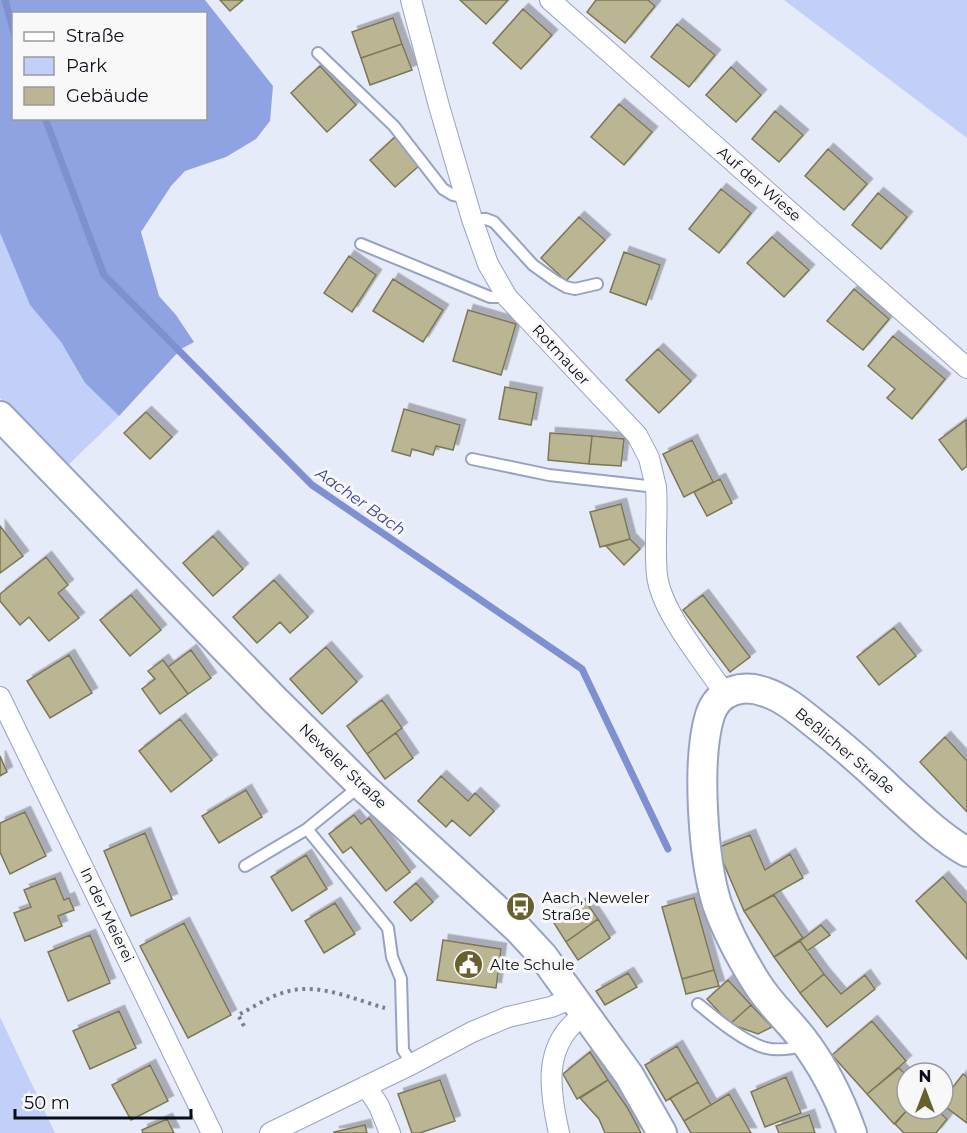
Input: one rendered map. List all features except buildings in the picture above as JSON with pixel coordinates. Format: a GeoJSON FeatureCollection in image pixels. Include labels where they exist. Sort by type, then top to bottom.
{"type":"FeatureCollection","features":[{"type":"Feature","properties":{"kind":"main road","name":"Neweler Straße"},"geometry":{"type":"LineString","coordinates":[[0,416],[209,633],[361,785],[518,929],[543,956],[629,1075],[662,1133]]}},
{"type":"Feature","properties":{"kind":"main road","name":"Beßlicher Straße"},"geometry":{"type":"LineString","coordinates":[[725,694],[742,688],[760,690],[794,708],[830,735],[918,815],[967,852]]}},
{"type":"Feature","properties":{"kind":"main road"},"geometry":{"type":"LineString","coordinates":[[725,694],[711,713],[705,742],[705,837],[713,887],[721,913],[742,959],[759,987],[807,1045],[827,1077],[852,1133]]}},
{"type":"Feature","properties":{"kind":"street","name":"Rotmauer"},"geometry":{"type":"LineString","coordinates":[[411,0],[472,219],[489,264],[507,297],[636,435],[649,458],[656,487],[657,574],[661,594],[677,623],[725,694]]}},
{"type":"Feature","properties":{"kind":"street","name":"Auf der Wiese"},"geometry":{"type":"LineString","coordinates":[[550,0],[967,368]]}},
{"type":"Feature","properties":{"kind":"street","name":"In der Meierei"},"geometry":{"type":"LineString","coordinates":[[0,697],[212,1133]]}},
{"type":"Feature","properties":{"kind":"street"},"geometry":{"type":"LineString","coordinates":[[270,1133],[489,1024],[551,1007],[579,1006],[558,1045],[550,1075],[553,1107],[560,1133]]}},
{"type":"Feature","properties":{"kind":"street"},"geometry":{"type":"LineString","coordinates":[[366,1086],[379,1106],[390,1133]]}},
{"type":"Feature","properties":{"kind":"lane"},"geometry":{"type":"LineString","coordinates":[[318,53],[394,126],[443,189],[453,195],[466,198]]}},
{"type":"Feature","properties":{"kind":"lane"},"geometry":{"type":"LineString","coordinates":[[472,219],[486,219],[494,222],[533,264],[566,287],[575,289],[597,284]]}},
{"type":"Feature","properties":{"kind":"lane"},"geometry":{"type":"LineString","coordinates":[[361,244],[490,297],[507,297]]}},
{"type":"Feature","properties":{"kind":"lane"},"geometry":{"type":"LineString","coordinates":[[472,459],[549,474],[656,487]]}},
{"type":"Feature","properties":{"kind":"lane"},"geometry":{"type":"LineString","coordinates":[[244,866],[308,829],[361,785]]}},
{"type":"Feature","properties":{"kind":"lane"},"geometry":{"type":"LineString","coordinates":[[308,829],[388,928],[392,957],[401,978],[403,1050],[412,1064]]}},
{"type":"Feature","properties":{"kind":"lane"},"geometry":{"type":"LineString","coordinates":[[698,1004],[758,1046],[779,1050],[807,1045]]}},
{"type":"Feature","properties":{"kind":"path"},"geometry":{"type":"LineString","coordinates":[[244,1026],[238,1015],[274,996],[297,989],[333,993],[401,1012]]}},
{"type":"Feature","properties":{"kind":"green space"},"geometry":{"type":"Polygon","coordinates":[[[784,0],[967,0],[967,138],[784,0]]]}},
{"type":"Feature","properties":{"kind":"green space"},"geometry":{"type":"Polygon","coordinates":[[[0,233],[30,305],[61,342],[85,383],[119,416],[67,466],[0,398],[0,233]]]}},
{"type":"Feature","properties":{"kind":"green space"},"geometry":{"type":"Polygon","coordinates":[[[0,1017],[55,1133],[0,1133],[0,1017]]]}},
{"type":"Feature","properties":{"kind":"shaded area"},"geometry":{"type":"Polygon","coordinates":[[[0,0],[205,0],[273,86],[270,121],[256,139],[226,157],[185,171],[171,186],[141,232],[159,296],[176,315],[194,342],[181,349],[119,416],[85,383],[61,342],[30,305],[0,233],[0,0]]]}},
{"type":"Feature","properties":{"kind":"waterway","name":"Aacher Bach"},"geometry":{"type":"LineString","coordinates":[[5,0],[12,26]]}},
{"type":"Feature","properties":{"kind":"waterway","name":"Aacher Bach"},"geometry":{"type":"LineString","coordinates":[[46,120],[104,275],[312,485],[582,669],[668,849]]}},
{"type":"Feature","properties":{"kind":"place","name":"Aach, Neweler Straße"},"geometry":{"type":"Point","coordinates":[521,907]}},
{"type":"Feature","properties":{"kind":"place","name":"Alte Schule"},"geometry":{"type":"Point","coordinates":[469,965]}}]}
